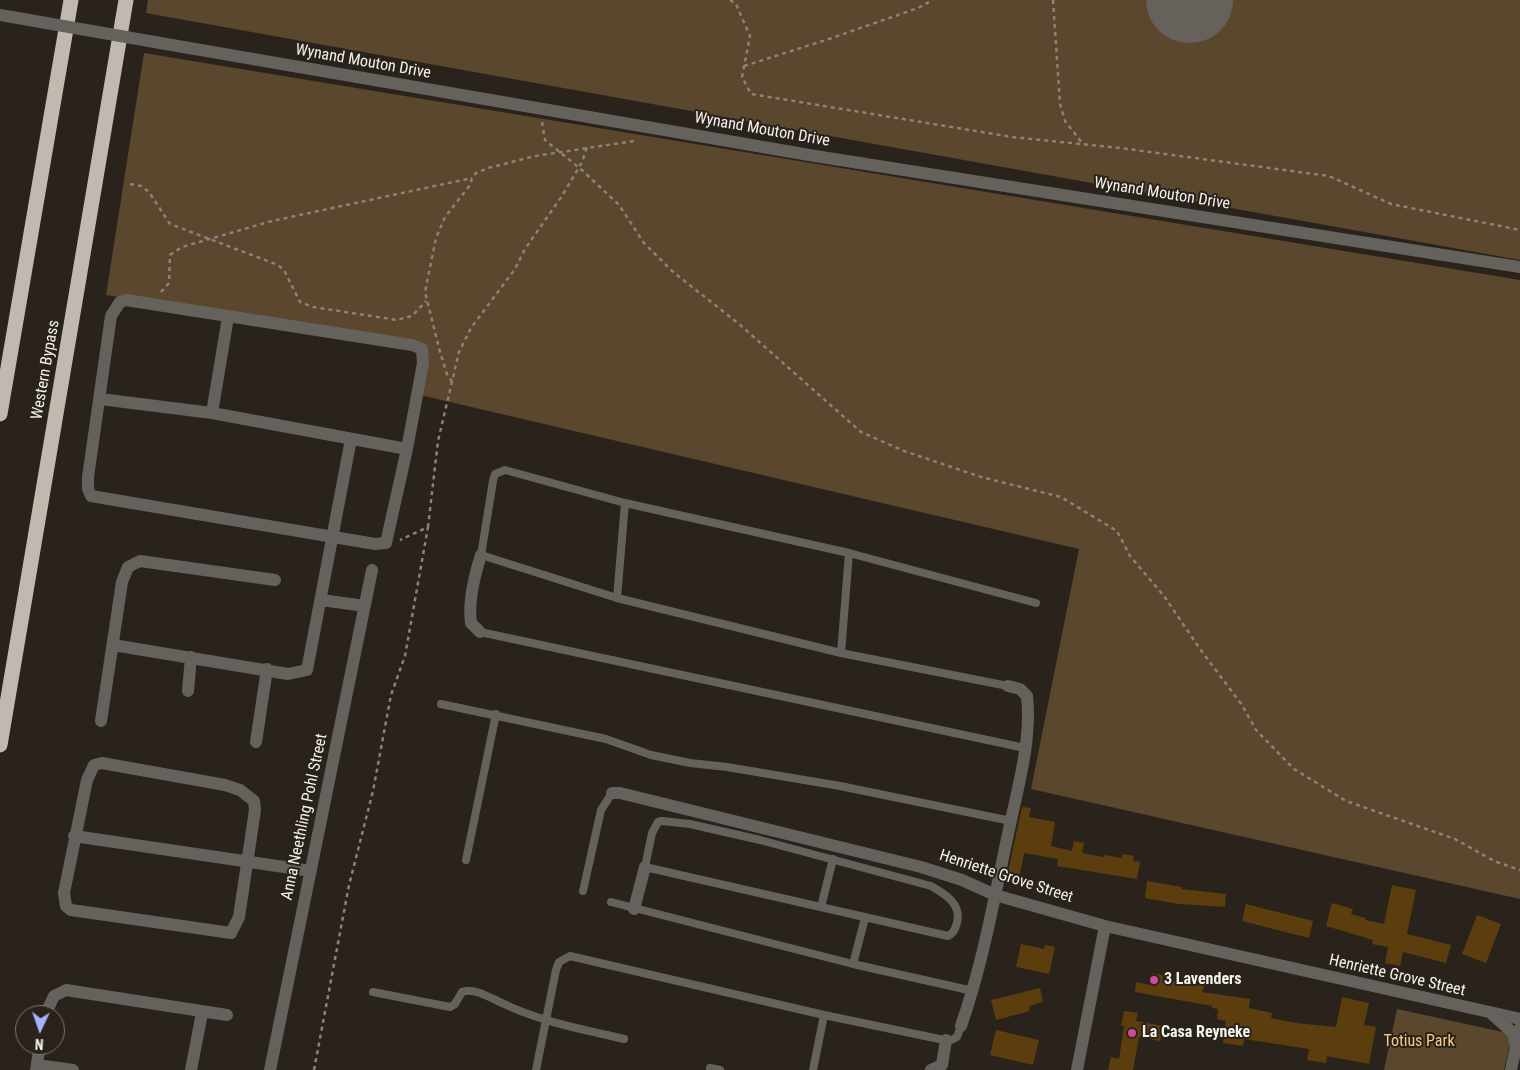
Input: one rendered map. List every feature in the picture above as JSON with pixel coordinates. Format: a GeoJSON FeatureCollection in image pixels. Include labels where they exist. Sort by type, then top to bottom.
{"type":"FeatureCollection","features":[{"type":"Feature","properties":{"kind":"highway"},"geometry":{"type":"LineString","coordinates":[[0,414],[71,0]]}},
{"type":"Feature","properties":{"kind":"highway","name":"Western Bypass"},"geometry":{"type":"LineString","coordinates":[[0,745],[126,0]]}},
{"type":"Feature","properties":{"kind":"street","name":"Wynand Mouton Drive"},"geometry":{"type":"LineString","coordinates":[[0,15],[814,156],[1520,267]]}},
{"type":"Feature","properties":{"kind":"street"},"geometry":{"type":"LineString","coordinates":[[133,300],[228,317],[412,345],[422,349],[423,362],[407,448],[386,543],[376,544],[91,496],[88,489],[88,477],[100,399],[111,316],[120,302],[133,300]]}},
{"type":"Feature","properties":{"kind":"street"},"geometry":{"type":"LineString","coordinates":[[212,413],[228,317]]}},
{"type":"Feature","properties":{"kind":"street"},"geometry":{"type":"LineString","coordinates":[[100,399],[212,413],[351,440],[407,448]]}},
{"type":"Feature","properties":{"kind":"street"},"geometry":{"type":"LineString","coordinates":[[113,645],[288,674],[306,670],[351,440]]}},
{"type":"Feature","properties":{"kind":"street"},"geometry":{"type":"LineString","coordinates":[[480,632],[471,624],[470,616],[476,573],[481,555]]}},
{"type":"Feature","properties":{"kind":"street"},"geometry":{"type":"LineString","coordinates":[[101,721],[123,577],[133,563],[140,561],[275,580]]}},
{"type":"Feature","properties":{"kind":"street","name":"Anna Neethling Pohl Street"},"geometry":{"type":"LineString","coordinates":[[270,1070],[372,570]]}},
{"type":"Feature","properties":{"kind":"street"},"geometry":{"type":"LineString","coordinates":[[321,600],[365,606]]}},
{"type":"Feature","properties":{"kind":"street"},"geometry":{"type":"LineString","coordinates":[[188,691],[191,657]]}},
{"type":"Feature","properties":{"kind":"street"},"geometry":{"type":"LineString","coordinates":[[256,742],[267,669]]}},
{"type":"Feature","properties":{"kind":"street"},"geometry":{"type":"LineString","coordinates":[[962,1026],[973,991],[995,895],[1025,748],[1027,696],[1020,689],[1008,686]]}},
{"type":"Feature","properties":{"kind":"street"},"geometry":{"type":"LineString","coordinates":[[102,763],[225,785],[249,795],[254,801],[254,810],[239,917],[231,933],[71,910],[66,906],[64,893],[74,836],[90,772],[94,765],[102,763]]}},
{"type":"Feature","properties":{"kind":"street","name":"Henriette Grove Street"},"geometry":{"type":"LineString","coordinates":[[612,793],[620,793],[921,866],[962,880],[995,895],[1105,926],[1520,1019]]}},
{"type":"Feature","properties":{"kind":"street"},"geometry":{"type":"LineString","coordinates":[[74,836],[247,863],[310,870]]}},
{"type":"Feature","properties":{"kind":"street"},"geometry":{"type":"LineString","coordinates":[[634,909],[645,867]]}},
{"type":"Feature","properties":{"kind":"street"},"geometry":{"type":"LineString","coordinates":[[1077,1070],[1105,926]]}},
{"type":"Feature","properties":{"kind":"street"},"geometry":{"type":"LineString","coordinates":[[50,1005],[54,996],[66,990],[227,1015]]}},
{"type":"Feature","properties":{"kind":"street"},"geometry":{"type":"LineString","coordinates":[[191,1070],[202,1012]]}},
{"type":"Feature","properties":{"kind":"street"},"geometry":{"type":"LineString","coordinates":[[1492,1014],[1512,1033],[1516,1047]]}},
{"type":"Feature","properties":{"kind":"street"},"geometry":{"type":"LineString","coordinates":[[1512,1070],[1520,1028]]}},
{"type":"Feature","properties":{"kind":"street"},"geometry":{"type":"LineString","coordinates":[[931,1070],[942,1066],[946,1040]]}},
{"type":"Feature","properties":{"kind":"street"},"geometry":{"type":"LineString","coordinates":[[37,1067],[72,1070]]}},
{"type":"Feature","properties":{"kind":"lane"},"geometry":{"type":"LineString","coordinates":[[1008,686],[841,653],[616,598],[481,555],[495,474],[505,470],[625,503],[849,553],[1036,603]]}},
{"type":"Feature","properties":{"kind":"lane"},"geometry":{"type":"LineString","coordinates":[[616,598],[625,503]]}},
{"type":"Feature","properties":{"kind":"lane"},"geometry":{"type":"LineString","coordinates":[[841,653],[849,553]]}},
{"type":"Feature","properties":{"kind":"lane"},"geometry":{"type":"LineString","coordinates":[[480,632],[1025,748]]}},
{"type":"Feature","properties":{"kind":"lane"},"geometry":{"type":"LineString","coordinates":[[441,704],[496,714],[606,739],[651,755],[682,762],[840,786],[1010,821]]}},
{"type":"Feature","properties":{"kind":"lane"},"geometry":{"type":"LineString","coordinates":[[466,860],[496,714]]}},
{"type":"Feature","properties":{"kind":"lane","name":"Henriette Grove Street"},"geometry":{"type":"LineString","coordinates":[[583,891],[601,810],[612,793]]}},
{"type":"Feature","properties":{"kind":"lane"},"geometry":{"type":"LineString","coordinates":[[658,822],[690,824],[833,859],[931,886],[950,898],[958,913],[956,928],[948,936],[645,867],[652,833],[658,822]]}},
{"type":"Feature","properties":{"kind":"lane"},"geometry":{"type":"LineString","coordinates":[[821,908],[833,859]]}},
{"type":"Feature","properties":{"kind":"lane"},"geometry":{"type":"LineString","coordinates":[[611,902],[853,964],[973,991]]}},
{"type":"Feature","properties":{"kind":"lane"},"geometry":{"type":"LineString","coordinates":[[853,964],[865,918]]}},
{"type":"Feature","properties":{"kind":"lane"},"geometry":{"type":"LineString","coordinates":[[536,1070],[559,962],[570,956],[824,1015],[946,1040],[957,1037],[962,1026]]}},
{"type":"Feature","properties":{"kind":"lane"},"geometry":{"type":"LineString","coordinates":[[373,992],[450,1007],[455,1004],[462,992],[466,990],[491,998],[545,1021],[624,1039]]}},
{"type":"Feature","properties":{"kind":"lane"},"geometry":{"type":"LineString","coordinates":[[813,1070],[824,1015]]}},
{"type":"Feature","properties":{"kind":"lane"},"geometry":{"type":"LineString","coordinates":[[710,1068],[720,1070]]}},
{"type":"Feature","properties":{"kind":"path"},"geometry":{"type":"LineString","coordinates":[[730,0],[736,4],[750,36],[742,77],[751,94],[1012,137],[1083,144],[1329,176],[1391,204],[1520,230]]}},
{"type":"Feature","properties":{"kind":"path"},"geometry":{"type":"LineString","coordinates":[[744,66],[918,8],[933,0]]}},
{"type":"Feature","properties":{"kind":"path"},"geometry":{"type":"LineString","coordinates":[[1053,0],[1060,104],[1065,121],[1083,144]]}},
{"type":"Feature","properties":{"kind":"path"},"geometry":{"type":"LineString","coordinates":[[542,122],[545,140],[619,205],[644,243],[672,271],[739,324],[861,432],[904,452],[981,477],[1061,497],[1117,531],[1130,556],[1164,596],[1200,649],[1242,705],[1256,730],[1294,769],[1346,801],[1455,839],[1494,861],[1520,870]]}},
{"type":"Feature","properties":{"kind":"path"},"geometry":{"type":"LineString","coordinates":[[452,382],[447,374],[440,352],[427,301],[426,282],[436,238],[445,217],[470,185],[476,172],[560,152],[634,140]]}},
{"type":"Feature","properties":{"kind":"path"},"geometry":{"type":"LineString","coordinates":[[314,1070],[349,885],[373,791],[391,695],[405,656],[428,527],[438,441],[459,352],[471,328],[515,269],[525,249],[562,196],[578,168],[587,147]]}},
{"type":"Feature","properties":{"kind":"path"},"geometry":{"type":"LineString","coordinates":[[158,296],[169,282],[170,255],[182,247],[272,221],[472,178]]}},
{"type":"Feature","properties":{"kind":"path"},"geometry":{"type":"LineString","coordinates":[[130,184],[141,186],[149,192],[170,224],[278,265],[284,270],[300,302],[313,307],[397,320],[412,316],[427,301]]}},
{"type":"Feature","properties":{"kind":"path"},"geometry":{"type":"LineString","coordinates":[[388,540],[397,541],[428,527]]}},
{"type":"Feature","properties":{"kind":"green space"},"geometry":{"type":"Polygon","coordinates":[[[148,0],[1520,0],[1520,260],[146,13],[148,0]]]}},
{"type":"Feature","properties":{"kind":"green space"},"geometry":{"type":"Polygon","coordinates":[[[144,53],[1520,280],[1520,899],[1031,789],[1079,549],[420,395],[428,347],[106,295],[144,53]]]}},
{"type":"Feature","properties":{"kind":"green space","name":"Totius Park"},"geometry":{"type":"Polygon","coordinates":[[[1397,1009],[1512,1034],[1504,1070],[1384,1070],[1397,1009]]]}},
{"type":"Feature","properties":{"kind":"building"},"geometry":{"type":"Polygon","coordinates":[[[1022,807],[1031,808],[1029,817],[1055,822],[1051,846],[1072,851],[1074,841],[1084,843],[1082,853],[1104,857],[1105,855],[1122,858],[1122,854],[1134,856],[1133,861],[1140,862],[1137,879],[1057,866],[1058,859],[1024,853],[1020,874],[1008,872],[1022,807]]]}},
{"type":"Feature","properties":{"kind":"building"},"geometry":{"type":"Polygon","coordinates":[[[1147,881],[1182,887],[1182,889],[1226,894],[1225,907],[1179,904],[1145,898],[1147,881]]]}},
{"type":"Feature","properties":{"kind":"building"},"geometry":{"type":"Polygon","coordinates":[[[1392,885],[1416,890],[1407,934],[1451,945],[1446,963],[1403,952],[1400,966],[1385,963],[1388,947],[1372,944],[1373,940],[1326,926],[1332,903],[1353,909],[1351,914],[1365,918],[1365,920],[1384,924],[1392,885]]]}},
{"type":"Feature","properties":{"kind":"building"},"geometry":{"type":"Polygon","coordinates":[[[1246,904],[1313,921],[1309,938],[1242,921],[1246,904]]]}},
{"type":"Feature","properties":{"kind":"building"},"geometry":{"type":"Polygon","coordinates":[[[1477,915],[1501,924],[1486,963],[1462,954],[1477,915]]]}},
{"type":"Feature","properties":{"kind":"building"},"geometry":{"type":"Polygon","coordinates":[[[1021,944],[1044,949],[1045,945],[1055,947],[1049,974],[1016,967],[1021,944]]]}},
{"type":"Feature","properties":{"kind":"building"},"geometry":{"type":"Polygon","coordinates":[[[1152,973],[1163,975],[1163,980],[1204,986],[1202,992],[1250,999],[1249,1008],[1272,1013],[1271,1018],[1296,1023],[1336,1027],[1342,997],[1369,1003],[1364,1025],[1376,1027],[1369,1064],[1327,1056],[1326,1063],[1307,1060],[1309,1049],[1244,1039],[1243,1046],[1223,1043],[1226,1021],[1217,1019],[1218,1009],[1212,1008],[1212,1006],[1135,992],[1136,982],[1150,985],[1152,973]]]}},
{"type":"Feature","properties":{"kind":"building"},"geometry":{"type":"Polygon","coordinates":[[[1040,988],[1043,1002],[1029,1006],[1030,1011],[996,1020],[991,1000],[1040,988]]]}},
{"type":"Feature","properties":{"kind":"building"},"geometry":{"type":"Polygon","coordinates":[[[1124,1011],[1138,1013],[1136,1021],[1163,1026],[1160,1041],[1139,1037],[1133,1070],[1108,1070],[1111,1057],[1119,1059],[1124,1026],[1121,1026],[1124,1011]]]}},
{"type":"Feature","properties":{"kind":"building"},"geometry":{"type":"Polygon","coordinates":[[[996,1030],[1039,1040],[1033,1065],[990,1055],[996,1030]]]}},
{"type":"Feature","properties":{"kind":"place","name":"3 Lavenders"},"geometry":{"type":"Point","coordinates":[1154,980]}},
{"type":"Feature","properties":{"kind":"place","name":"La Casa Reyneke"},"geometry":{"type":"Point","coordinates":[1132,1033]}}]}
